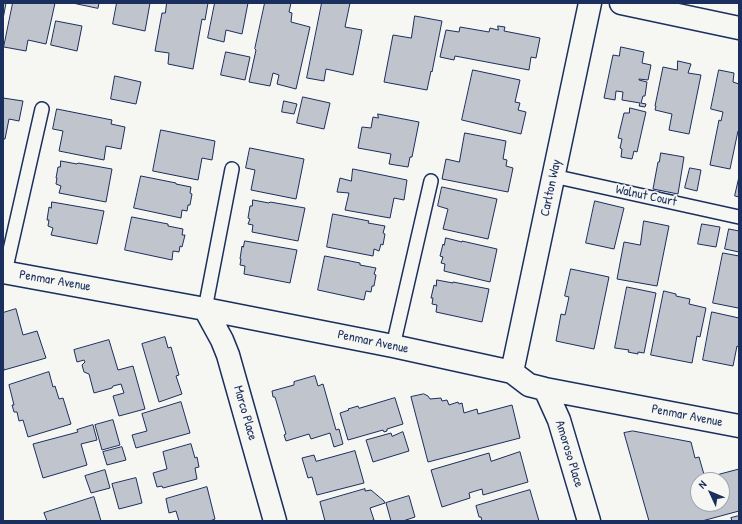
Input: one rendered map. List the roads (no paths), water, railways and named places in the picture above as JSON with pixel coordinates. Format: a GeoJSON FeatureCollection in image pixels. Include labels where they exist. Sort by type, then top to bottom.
{"type":"FeatureCollection","features":[{"type":"Feature","properties":{"kind":"street","name":"Carlton Way"},"geometry":{"type":"LineString","coordinates":[[512,372],[590,3]]}},
{"type":"Feature","properties":{"kind":"street"},"geometry":{"type":"LineString","coordinates":[[621,3],[739,28]]}},
{"type":"Feature","properties":{"kind":"street","name":"Penmar Avenue"},"geometry":{"type":"LineString","coordinates":[[4,272],[205,309],[393,346],[512,372],[529,385],[545,389],[739,426]]}},
{"type":"Feature","properties":{"kind":"street","name":"Marco Place"},"geometry":{"type":"LineString","coordinates":[[205,309],[222,340],[228,355],[275,521]]}},
{"type":"Feature","properties":{"kind":"street","name":"Amoroso Place"},"geometry":{"type":"LineString","coordinates":[[545,389],[559,420],[589,521]]}},
{"type":"Feature","properties":{"kind":"lane"},"geometry":{"type":"LineString","coordinates":[[4,272],[42,109]]}},
{"type":"Feature","properties":{"kind":"lane"},"geometry":{"type":"LineString","coordinates":[[205,309],[232,169]]}},
{"type":"Feature","properties":{"kind":"lane","name":"Walnut Court"},"geometry":{"type":"LineString","coordinates":[[553,176],[739,216]]}},
{"type":"Feature","properties":{"kind":"lane"},"geometry":{"type":"LineString","coordinates":[[393,346],[431,181]]}}]}
